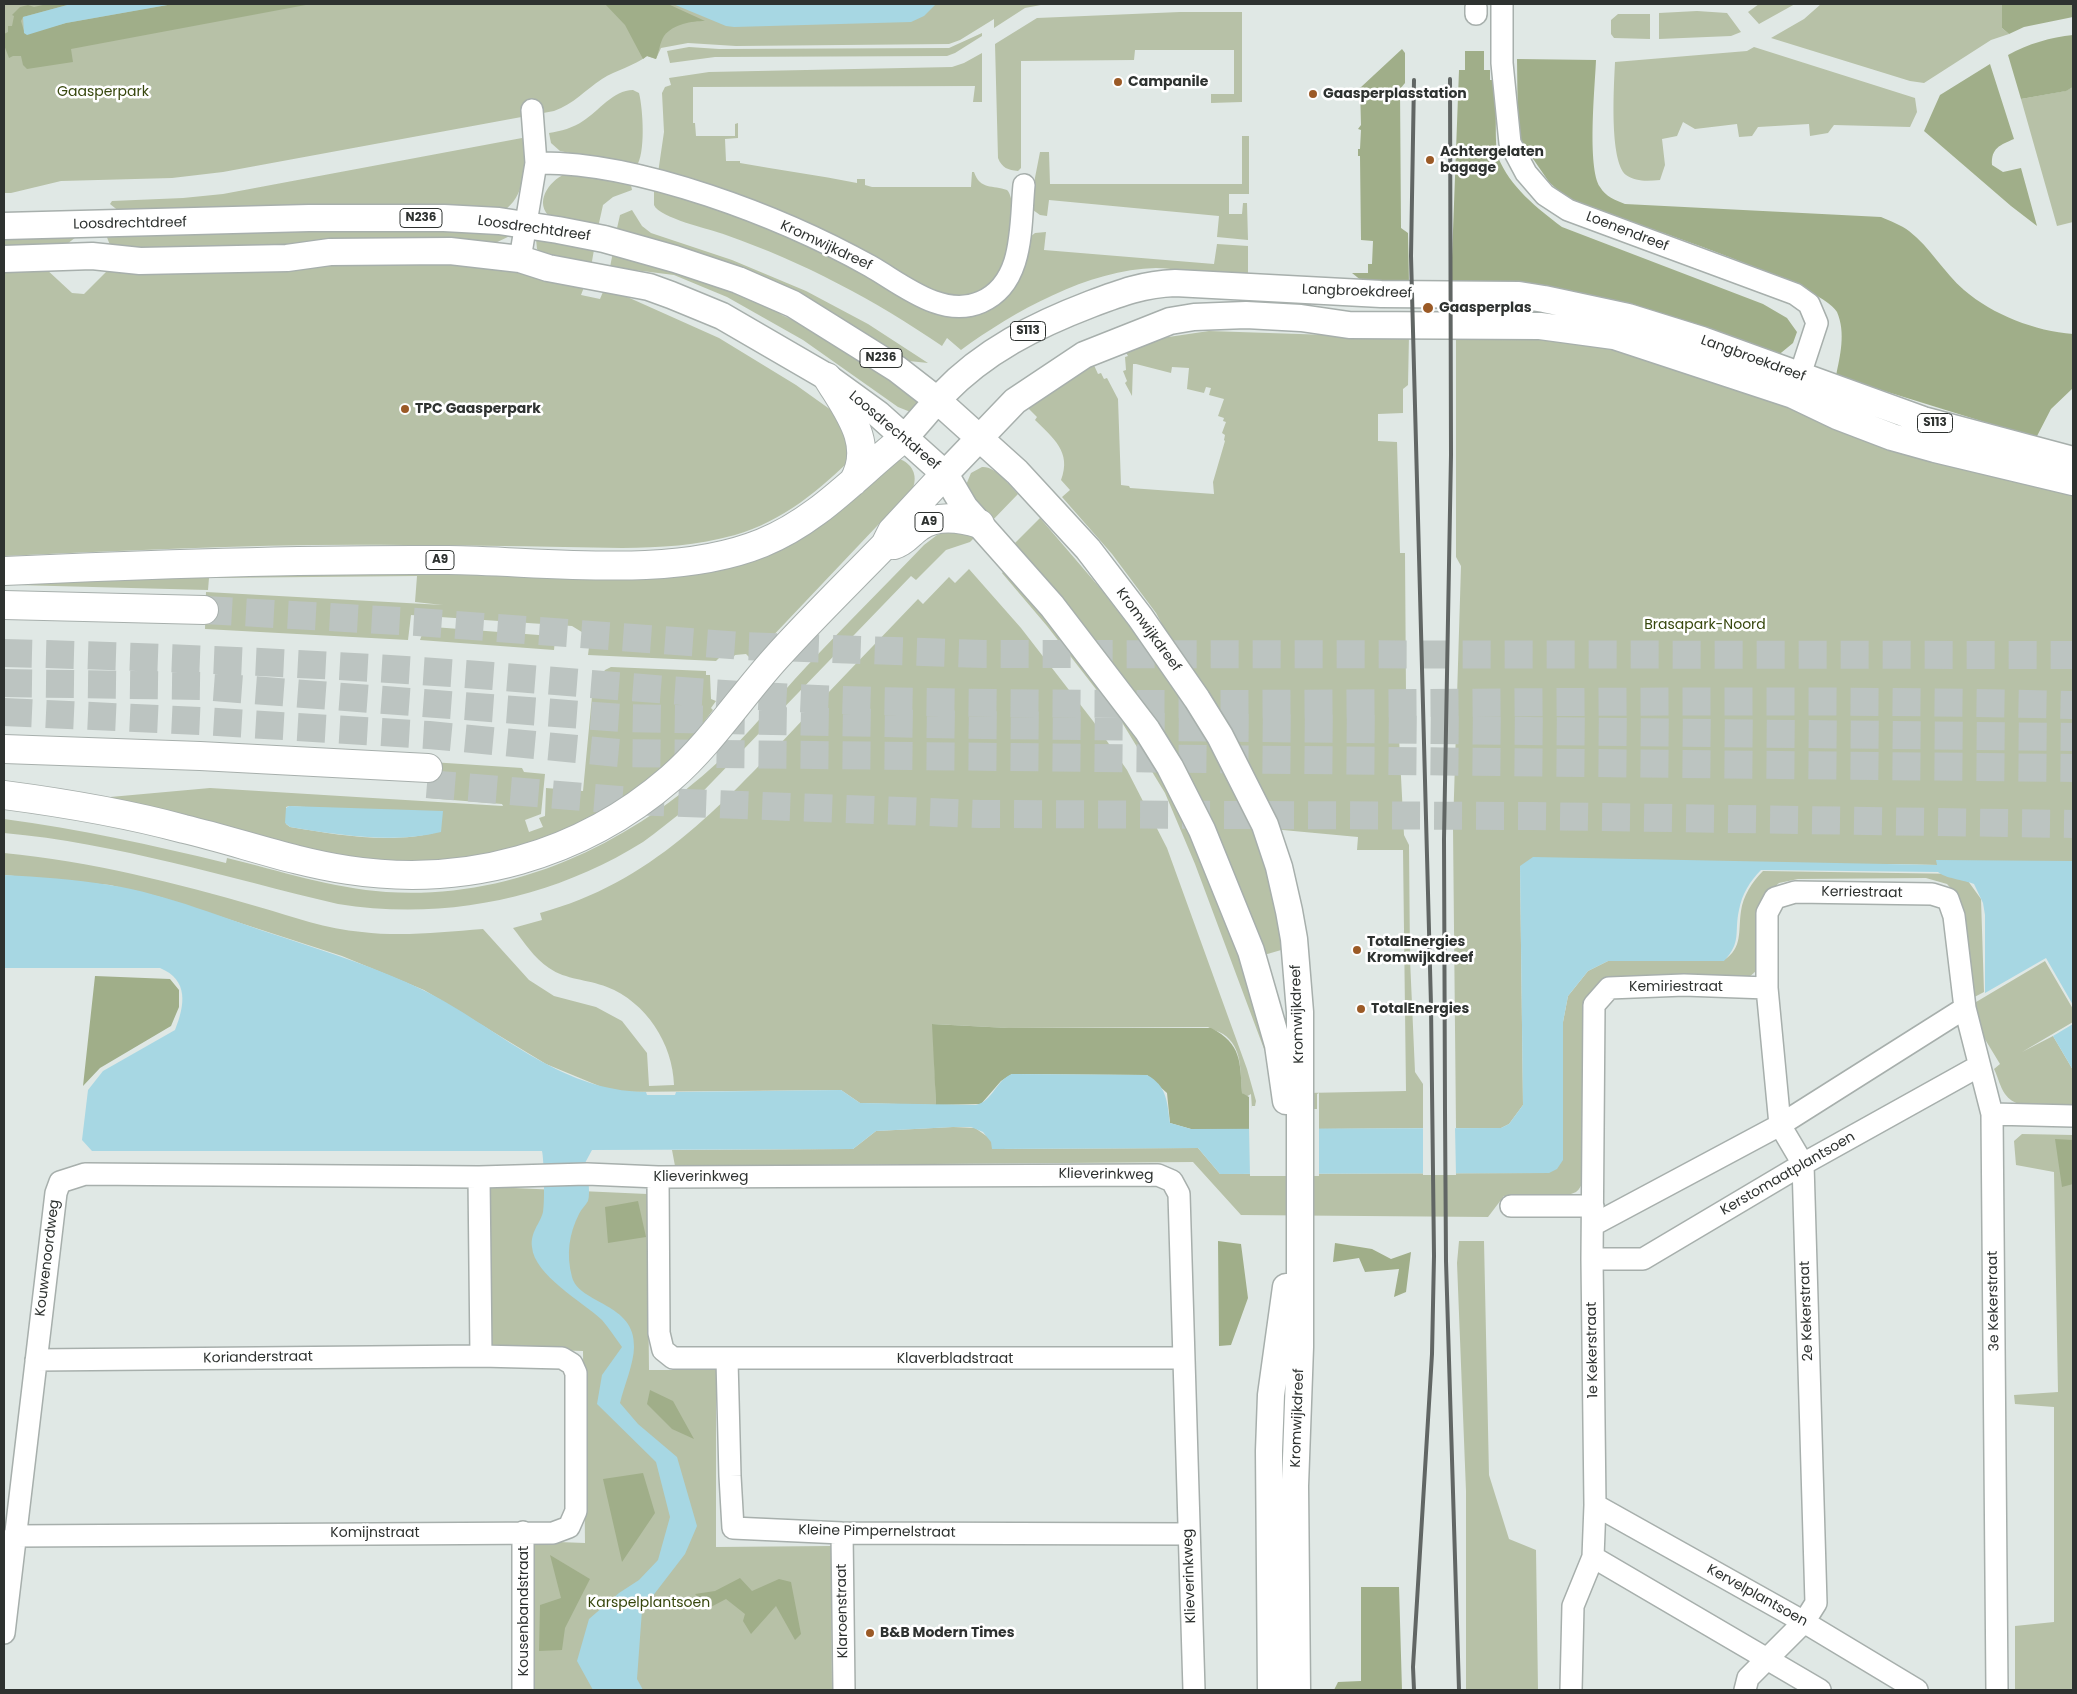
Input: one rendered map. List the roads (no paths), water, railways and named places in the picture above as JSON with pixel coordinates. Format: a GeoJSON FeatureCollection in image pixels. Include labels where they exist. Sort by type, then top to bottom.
{"type":"FeatureCollection","features":[{"type":"Feature","properties":{"kind":"highway","name":"A9"},"geometry":{"type":"LineString","coordinates":[[827,377],[856,425],[862,446],[863,457],[853,482]]}},
{"type":"Feature","properties":{"kind":"highway","name":"A9"},"geometry":{"type":"LineString","coordinates":[[4,571],[289,560],[450,560],[622,565],[701,561],[762,543],[801,524],[905,437]]}},
{"type":"Feature","properties":{"kind":"highway","name":"A9"},"geometry":{"type":"LineString","coordinates":[[4,795],[129,816],[347,870],[392,875],[446,874],[504,866],[529,858],[593,832],[629,810],[671,778],[707,740],[777,656],[885,545],[892,531],[945,474]]}},
{"type":"Feature","properties":{"kind":"highway","name":"A9"},"geometry":{"type":"LineString","coordinates":[[885,545],[904,541],[920,526],[936,520],[948,518],[980,524]]}},
{"type":"Feature","properties":{"kind":"highway"},"geometry":{"type":"LineString","coordinates":[[4,604],[204,610]]}},
{"type":"Feature","properties":{"kind":"highway"},"geometry":{"type":"LineString","coordinates":[[4,749],[200,756],[427,776],[168,771],[4,765]]}},
{"type":"Feature","properties":{"kind":"main road","name":"Loosdrechtdreef"},"geometry":{"type":"LineString","coordinates":[[4,226],[309,218],[444,218],[499,221],[587,236],[646,250],[706,268],[794,304],[871,352],[937,400],[980,437]]}},
{"type":"Feature","properties":{"kind":"main road","name":"Loosdrechtdreef"},"geometry":{"type":"LineString","coordinates":[[4,259],[92,256],[140,261],[287,258],[330,252],[450,251],[520,259],[548,268],[649,287],[722,316],[827,377],[905,437],[945,474]]}},
{"type":"Feature","properties":{"kind":"main road","name":"Langbroekdreef"},"geometry":{"type":"LineString","coordinates":[[905,437],[937,400],[986,356],[1036,327],[1134,287],[1154,283],[1381,294],[1519,295],[1628,318],[1702,340],[1796,385],[1837,416],[1892,437],[1934,450],[2073,482]]}},
{"type":"Feature","properties":{"kind":"main road","name":"Langbroekdreef"},"geometry":{"type":"LineString","coordinates":[[945,474],[1016,401],[1063,367],[1105,346],[1170,321],[1219,315],[1267,315],[1350,325],[1504,325],[1577,330],[1614,336],[1796,385],[1860,399],[1923,420],[2073,460]]}},
{"type":"Feature","properties":{"kind":"main road","name":"Kromwijkdreef"},"geometry":{"type":"LineString","coordinates":[[980,437],[1029,485],[1088,549],[1140,616],[1207,715],[1265,825],[1283,881],[1294,939],[1300,1012],[1293,1109],[1294,1250],[1300,1347],[1295,1486],[1297,1690]]}},
{"type":"Feature","properties":{"kind":"main road","name":"Kromwijkdreef"},"geometry":{"type":"LineString","coordinates":[[945,474],[965,508],[1052,606],[1120,691],[1151,736],[1180,787],[1202,830],[1251,951],[1278,1045],[1293,1109]]}},
{"type":"Feature","properties":{"kind":"main road","name":"Kromwijkdreef"},"geometry":{"type":"LineString","coordinates":[[1271,1690],[1271,1404],[1284,1304],[1294,1250]]}},
{"type":"Feature","properties":{"kind":"street","name":"Loenendreef"},"geometry":{"type":"LineString","coordinates":[[1502,4],[1502,63],[1510,143],[1526,173],[1545,195],[1568,210],[1795,294],[1809,304],[1817,323],[1796,385]]}},
{"type":"Feature","properties":{"kind":"street"},"geometry":{"type":"LineString","coordinates":[[520,259],[536,163],[532,110]]}},
{"type":"Feature","properties":{"kind":"street","name":"Kromwijkdreef"},"geometry":{"type":"LineString","coordinates":[[536,163],[583,166],[667,184],[715,199],[826,243],[931,301],[955,307],[972,306],[988,298],[1010,276],[1019,240],[1024,185]]}},
{"type":"Feature","properties":{"kind":"street","name":"Kerriestraat"},"geometry":{"type":"LineString","coordinates":[[1767,913],[1775,898],[1795,892],[1932,894],[1948,899],[1954,916]]}},
{"type":"Feature","properties":{"kind":"street","name":"2e Kekerstraat"},"geometry":{"type":"LineString","coordinates":[[1745,1690],[1748,1678],[1804,1622],[1816,1603],[1803,1164],[1780,1125],[1767,988],[1767,913]]}},
{"type":"Feature","properties":{"kind":"street","name":"3e Kekerstraat"},"geometry":{"type":"LineString","coordinates":[[1954,916],[1965,1008],[1992,1114],[1997,1690]]}},
{"type":"Feature","properties":{"kind":"street","name":"Kemiriestraat"},"geometry":{"type":"LineString","coordinates":[[1594,1005],[1609,988],[1684,985],[1767,988]]}},
{"type":"Feature","properties":{"kind":"street","name":"1e Kekerstraat"},"geometry":{"type":"LineString","coordinates":[[1571,1690],[1573,1606],[1593,1557],[1595,1505],[1592,1259],[1594,1005]]}},
{"type":"Feature","properties":{"kind":"street"},"geometry":{"type":"LineString","coordinates":[[1511,1206],[1593,1215],[1780,1125],[1965,1008]]}},
{"type":"Feature","properties":{"kind":"street","name":"Kerstomaatplantsoen"},"geometry":{"type":"LineString","coordinates":[[1592,1259],[1643,1259],[1803,1164],[1979,1066]]}},
{"type":"Feature","properties":{"kind":"street"},"geometry":{"type":"LineString","coordinates":[[1992,1114],[2073,1116]]}},
{"type":"Feature","properties":{"kind":"street","name":"Kouwenoordweg"},"geometry":{"type":"LineString","coordinates":[[4,1634],[14,1536],[56,1193],[60,1182],[72,1176],[85,1174],[479,1177]]}},
{"type":"Feature","properties":{"kind":"street","name":"Klieverinkweg"},"geometry":{"type":"LineString","coordinates":[[479,1177],[543,1174],[658,1177],[1084,1174],[1165,1176],[1172,1181],[1179,1194],[1182,1358],[1194,1690]]}},
{"type":"Feature","properties":{"kind":"street"},"geometry":{"type":"LineString","coordinates":[[479,1177],[481,1356]]}},
{"type":"Feature","properties":{"kind":"street"},"geometry":{"type":"LineString","coordinates":[[658,1177],[659,1333],[663,1350],[673,1358],[727,1360]]}},
{"type":"Feature","properties":{"kind":"street","name":"Korianderstraat"},"geometry":{"type":"LineString","coordinates":[[36,1360],[481,1356],[562,1358],[572,1364]]}},
{"type":"Feature","properties":{"kind":"street","name":"Klaverbladstraat"},"geometry":{"type":"LineString","coordinates":[[727,1360],[1182,1358]]}},
{"type":"Feature","properties":{"kind":"street","name":"Kleine Pimpernelstraat"},"geometry":{"type":"LineString","coordinates":[[727,1360],[733,1528],[842,1533],[1189,1534]]}},
{"type":"Feature","properties":{"kind":"street","name":"Komijnstraat"},"geometry":{"type":"LineString","coordinates":[[14,1536],[562,1531],[569,1527],[576,1511],[576,1373],[572,1364]]}},
{"type":"Feature","properties":{"kind":"street","name":"Kervelplantsoen"},"geometry":{"type":"LineString","coordinates":[[1595,1505],[1804,1622],[1917,1690]]}},
{"type":"Feature","properties":{"kind":"street","name":"Kousenbandstraat"},"geometry":{"type":"LineString","coordinates":[[523,1532],[523,1690]]}},
{"type":"Feature","properties":{"kind":"street","name":"Klaroenstraat"},"geometry":{"type":"LineString","coordinates":[[842,1533],[844,1690]]}},
{"type":"Feature","properties":{"kind":"street"},"geometry":{"type":"LineString","coordinates":[[1593,1557],[1820,1690]]}},
{"type":"Feature","properties":{"kind":"water"},"geometry":{"type":"Polygon","coordinates":[[[71,4],[173,4],[66,23],[27,35],[24,33],[23,17],[71,4]]]}},
{"type":"Feature","properties":{"kind":"water"},"geometry":{"type":"Polygon","coordinates":[[[673,4],[936,4],[924,16],[911,22],[734,27],[726,26],[673,4]]]}},
{"type":"Feature","properties":{"kind":"water"},"geometry":{"type":"Polygon","coordinates":[[[289,806],[443,811],[441,832],[422,836],[385,838],[290,827],[285,823],[286,808],[289,806]]]}},
{"type":"Feature","properties":{"kind":"water"},"geometry":{"type":"Polygon","coordinates":[[[1533,857],[1937,865],[1936,860],[2073,861],[2073,1005],[2046,958],[1985,993],[1985,915],[1983,903],[1974,884],[1945,876],[1938,872],[1761,870],[1744,893],[1740,904],[1735,942],[1730,954],[1724,961],[1608,961],[1588,971],[1568,996],[1563,1022],[1563,1160],[1557,1169],[1549,1173],[1220,1174],[1198,1148],[992,1149],[991,1142],[983,1132],[971,1127],[876,1131],[853,1149],[592,1150],[585,1163],[589,1197],[580,1212],[571,1237],[569,1260],[572,1277],[577,1286],[585,1293],[617,1313],[626,1321],[632,1332],[634,1353],[620,1403],[638,1424],[677,1457],[697,1526],[685,1554],[642,1610],[637,1679],[643,1690],[593,1690],[577,1661],[589,1619],[619,1593],[639,1580],[658,1560],[670,1517],[656,1462],[597,1404],[602,1375],[622,1347],[602,1320],[550,1278],[541,1268],[535,1257],[532,1237],[544,1207],[542,1151],[92,1151],[82,1140],[88,1090],[103,1071],[175,1030],[182,1003],[180,986],[176,979],[160,968],[4,968],[4,875],[70,880],[153,894],[371,968],[423,990],[556,1069],[584,1081],[614,1089],[646,1092],[647,1095],[675,1095],[676,1092],[841,1090],[860,1103],[976,1105],[987,1099],[1002,1081],[1012,1074],[1147,1075],[1159,1084],[1165,1095],[1170,1123],[1191,1129],[1501,1128],[1509,1124],[1523,1105],[1520,866],[1533,857]]]}},
{"type":"Feature","properties":{"kind":"water"},"geometry":{"type":"Polygon","coordinates":[[[2073,1024],[2073,1070],[2053,1036],[2073,1024]]]}},
{"type":"Feature","properties":{"kind":"tunnel"},"geometry":{"type":"LineString","coordinates":[[204,610],[417,622],[743,646],[984,654],[2073,655]]}},
{"type":"Feature","properties":{"kind":"tunnel"},"geometry":{"type":"LineString","coordinates":[[4,653],[309,665],[492,676],[636,688],[877,701],[1176,704],[1774,701],[2073,705]]}},
{"type":"Feature","properties":{"kind":"tunnel"},"geometry":{"type":"LineString","coordinates":[[4,683],[200,686],[621,718],[983,725],[2073,737]]}},
{"type":"Feature","properties":{"kind":"tunnel"},"geometry":{"type":"LineString","coordinates":[[4,712],[200,721],[429,735],[619,753],[2073,768]]}},
{"type":"Feature","properties":{"kind":"tunnel"},"geometry":{"type":"LineString","coordinates":[[427,784],[631,801],[981,814],[1532,816],[2073,824]]}},
{"type":"Feature","properties":{"kind":"railway"},"geometry":{"type":"LineString","coordinates":[[1450,79],[1451,455],[1444,839],[1445,1112],[1446,1261],[1459,1690]]}},
{"type":"Feature","properties":{"kind":"railway"},"geometry":{"type":"LineString","coordinates":[[1414,80],[1411,256],[1431,1005],[1434,1256],[1432,1354],[1413,1667],[1414,1690]]}},
{"type":"Feature","properties":{"kind":"place","name":"Campanile"},"geometry":{"type":"Point","coordinates":[1118,82]}},
{"type":"Feature","properties":{"kind":"place","name":"Gaasperplasstation"},"geometry":{"type":"Point","coordinates":[1313,94]}},
{"type":"Feature","properties":{"kind":"place","name":"Achtergelaten bagage"},"geometry":{"type":"Point","coordinates":[1430,160]}},
{"type":"Feature","properties":{"kind":"place","name":"Gaasperplas"},"geometry":{"type":"Point","coordinates":[1428,308]}},
{"type":"Feature","properties":{"kind":"place","name":"TPC Gaasperpark"},"geometry":{"type":"Point","coordinates":[405,409]}},
{"type":"Feature","properties":{"kind":"place","name":"TotalEnergies Kromwijkdreef"},"geometry":{"type":"Point","coordinates":[1357,950]}},
{"type":"Feature","properties":{"kind":"place","name":"TotalEnergies"},"geometry":{"type":"Point","coordinates":[1361,1009]}},
{"type":"Feature","properties":{"kind":"place","name":"B&B Modern Times"},"geometry":{"type":"Point","coordinates":[870,1633]}},
{"type":"Feature","properties":{"kind":"park label","name":"Gaasperpark"},"geometry":{"type":"Point","coordinates":[103,92]}},
{"type":"Feature","properties":{"kind":"park label","name":"Brasapark-Noord"},"geometry":{"type":"Point","coordinates":[1705,625]}},
{"type":"Feature","properties":{"kind":"park label","name":"Karspelplantsoen"},"geometry":{"type":"Point","coordinates":[649,1603]}}]}
